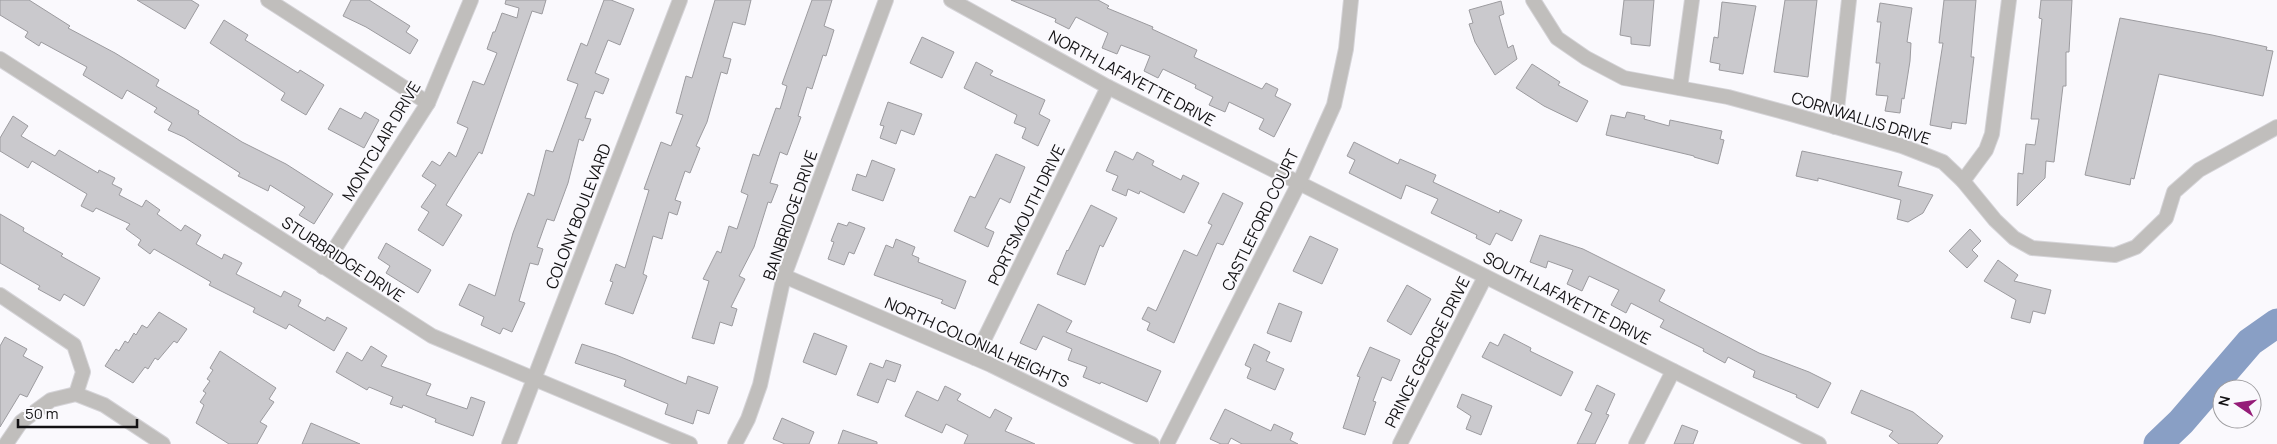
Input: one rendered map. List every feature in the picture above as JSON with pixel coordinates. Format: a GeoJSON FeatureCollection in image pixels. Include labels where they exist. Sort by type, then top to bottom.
{"type":"FeatureCollection","features":[{"type":"Feature","properties":{"kind":"street"},"geometry":{"type":"LineString","coordinates":[[268,0],[428,103]]}},
{"type":"Feature","properties":{"kind":"street","name":"MONTCLAIR DRIVE"},"geometry":{"type":"LineString","coordinates":[[323,267],[428,103],[471,0]]}},
{"type":"Feature","properties":{"kind":"street","name":"COLONY BOULEVARD"},"geometry":{"type":"LineString","coordinates":[[509,444],[680,0]]}},
{"type":"Feature","properties":{"kind":"street","name":"BAINBRIDGE DRIVE"},"geometry":{"type":"LineString","coordinates":[[735,444],[748,418],[760,384],[784,276],[886,0]]}},
{"type":"Feature","properties":{"kind":"street","name":"NORTH LAFAYETTE DRIVE"},"geometry":{"type":"LineString","coordinates":[[951,0],[1108,87],[1299,183]]}},
{"type":"Feature","properties":{"kind":"street","name":"CASTLEFORD COURT"},"geometry":{"type":"LineString","coordinates":[[1167,444],[1299,183],[1334,105],[1346,49],[1351,0]]}},
{"type":"Feature","properties":{"kind":"street","name":"CORNWALLIS DRIVE"},"geometry":{"type":"LineString","coordinates":[[1533,0],[1557,38],[1586,58],[1624,78],[1728,98],[1902,146],[1943,162],[1963,181],[1995,220],[2014,238],[2032,248],[2115,255],[2136,247],[2166,218],[2174,192],[2199,170],[2277,127]]}},
{"type":"Feature","properties":{"kind":"street"},"geometry":{"type":"LineString","coordinates":[[1680,88],[1692,0]]}},
{"type":"Feature","properties":{"kind":"street"},"geometry":{"type":"LineString","coordinates":[[1835,127],[1849,0]]}},
{"type":"Feature","properties":{"kind":"street"},"geometry":{"type":"LineString","coordinates":[[1963,181],[1986,150],[1992,134],[2009,0]]}},
{"type":"Feature","properties":{"kind":"street","name":"STURBRIDGE DRIVE"},"geometry":{"type":"LineString","coordinates":[[0,60],[432,336],[690,444]]}},
{"type":"Feature","properties":{"kind":"street","name":"PORTSMOUTH DRIVE"},"geometry":{"type":"LineString","coordinates":[[975,358],[1108,87]]}},
{"type":"Feature","properties":{"kind":"street","name":"SOUTH LAFAYETTE DRIVE"},"geometry":{"type":"LineString","coordinates":[[1299,183],[1819,444]]}},
{"type":"Feature","properties":{"kind":"street","name":"NORTH COLONIAL HEIGHTS"},"geometry":{"type":"LineString","coordinates":[[784,276],[975,358],[1152,444]]}},
{"type":"Feature","properties":{"kind":"street","name":"PRINCE GEORGE DRIVE"},"geometry":{"type":"LineString","coordinates":[[1400,444],[1485,277]]}},
{"type":"Feature","properties":{"kind":"street"},"geometry":{"type":"LineString","coordinates":[[0,295],[74,345],[83,372],[76,394]]}},
{"type":"Feature","properties":{"kind":"street"},"geometry":{"type":"LineString","coordinates":[[1636,444],[1673,371]]}},
{"type":"Feature","properties":{"kind":"street"},"geometry":{"type":"LineString","coordinates":[[6,438],[21,422],[51,400],[76,394],[104,406],[163,444]]}},
{"type":"Feature","properties":{"kind":"building"},"geometry":{"type":"Polygon","coordinates":[[[0,0],[29,0],[70,26],[68,28],[115,53],[159,80],[156,86],[199,111],[198,114],[242,142],[286,164],[333,194],[314,224],[299,215],[305,207],[270,185],[268,191],[238,176],[240,173],[184,137],[168,130],[172,123],[154,112],[157,108],[127,90],[122,99],[83,75],[87,67],[41,42],[39,46],[25,37],[28,32],[0,15],[0,0]]]}},
{"type":"Feature","properties":{"kind":"building"},"geometry":{"type":"Polygon","coordinates":[[[137,0],[191,0],[199,5],[185,29],[137,0]]]}},
{"type":"Feature","properties":{"kind":"building"},"geometry":{"type":"Polygon","coordinates":[[[351,0],[369,0],[410,26],[406,32],[418,40],[410,54],[366,27],[343,16],[351,0]]]}},
{"type":"Feature","properties":{"kind":"building"},"geometry":{"type":"Polygon","coordinates":[[[506,0],[546,0],[542,14],[532,11],[482,154],[479,152],[446,205],[462,215],[443,246],[418,230],[429,212],[421,207],[436,185],[422,176],[432,161],[440,166],[449,152],[456,157],[468,128],[457,123],[473,81],[484,85],[497,53],[487,49],[493,32],[495,32],[502,13],[517,18],[519,8],[505,4],[506,0]]]}},
{"type":"Feature","properties":{"kind":"building"},"geometry":{"type":"Polygon","coordinates":[[[604,0],[611,0],[634,9],[620,45],[608,40],[595,73],[609,79],[603,94],[595,91],[585,118],[591,119],[583,141],[579,139],[568,183],[554,221],[547,219],[537,247],[543,249],[538,265],[530,263],[519,301],[525,303],[512,332],[503,328],[500,334],[481,325],[484,317],[459,305],[469,284],[495,296],[513,233],[528,193],[534,196],[546,150],[553,152],[578,84],[567,80],[581,43],[587,46],[604,0]]]}},
{"type":"Feature","properties":{"kind":"building"},"geometry":{"type":"Polygon","coordinates":[[[715,0],[751,0],[745,25],[733,22],[723,57],[731,59],[727,74],[721,72],[707,122],[696,146],[700,148],[690,173],[685,171],[675,200],[681,202],[677,215],[669,212],[662,239],[653,236],[643,274],[647,276],[633,314],[605,304],[613,282],[610,281],[616,264],[625,268],[649,190],[644,189],[661,142],[671,146],[683,115],[676,113],[686,76],[692,78],[715,0]]]}},
{"type":"Feature","properties":{"kind":"building"},"geometry":{"type":"Polygon","coordinates":[[[812,0],[832,0],[824,26],[834,30],[826,56],[823,55],[812,89],[807,87],[798,116],[801,117],[787,155],[780,152],[770,183],[778,185],[771,203],[768,202],[754,247],[739,276],[745,279],[731,307],[737,309],[732,326],[720,322],[714,344],[692,338],[709,281],[703,279],[717,251],[721,253],[729,226],[737,229],[748,195],[741,192],[753,154],[759,156],[776,108],[780,109],[787,86],[782,84],[812,0]]]}},
{"type":"Feature","properties":{"kind":"building"},"geometry":{"type":"Polygon","coordinates":[[[1011,0],[1098,0],[1109,6],[1107,8],[1153,27],[1152,29],[1197,50],[1194,57],[1262,89],[1266,83],[1278,89],[1275,96],[1291,104],[1274,137],[1259,129],[1264,119],[1229,102],[1225,112],[1209,105],[1213,97],[1195,88],[1196,85],[1163,69],[1158,78],[1144,71],[1150,56],[1121,45],[1117,54],[1102,48],[1108,33],[1076,17],[1069,29],[1055,22],[1056,19],[1011,0]]]}},
{"type":"Feature","properties":{"kind":"building"},"geometry":{"type":"Polygon","coordinates":[[[1624,0],[1654,0],[1650,46],[1631,44],[1631,37],[1620,35],[1624,0]]]}},
{"type":"Feature","properties":{"kind":"building"},"geometry":{"type":"Polygon","coordinates":[[[1785,0],[1817,0],[1808,77],[1774,72],[1785,0]]]}},
{"type":"Feature","properties":{"kind":"building"},"geometry":{"type":"Polygon","coordinates":[[[1944,0],[1976,0],[1971,57],[1974,57],[1966,124],[1952,122],[1951,129],[1930,125],[1943,43],[1939,43],[1944,0]]]}},
{"type":"Feature","properties":{"kind":"building"},"geometry":{"type":"Polygon","coordinates":[[[2041,0],[2072,0],[2069,52],[2066,52],[2066,86],[2063,86],[2054,162],[2046,161],[2045,178],[2017,206],[2018,173],[2023,174],[2026,144],[2035,145],[2039,119],[2031,119],[2042,19],[2039,18],[2041,0]]]}},
{"type":"Feature","properties":{"kind":"building"},"geometry":{"type":"Polygon","coordinates":[[[1501,1],[1504,14],[1499,16],[1508,48],[1513,45],[1517,59],[1495,75],[1475,42],[1469,24],[1473,23],[1469,10],[1501,1]]]}},
{"type":"Feature","properties":{"kind":"building"},"geometry":{"type":"Polygon","coordinates":[[[1722,2],[1756,6],[1743,74],[1719,70],[1720,64],[1710,62],[1714,37],[1718,38],[1722,2]]]}},
{"type":"Feature","properties":{"kind":"building"},"geometry":{"type":"Polygon","coordinates":[[[1880,3],[1912,8],[1907,42],[1911,43],[1910,61],[1900,113],[1885,111],[1888,96],[1876,95],[1880,63],[1876,63],[1881,22],[1877,22],[1880,3]]]}},
{"type":"Feature","properties":{"kind":"building"},"geometry":{"type":"Polygon","coordinates":[[[2120,18],[2212,35],[2267,47],[2266,50],[2273,51],[2263,96],[2159,74],[2134,179],[2131,178],[2130,185],[2085,175],[2120,18]]]}},
{"type":"Feature","properties":{"kind":"building"},"geometry":{"type":"Polygon","coordinates":[[[224,20],[248,35],[245,40],[298,73],[300,70],[324,85],[306,115],[281,100],[285,93],[210,43],[224,20]]]}},
{"type":"Feature","properties":{"kind":"building"},"geometry":{"type":"Polygon","coordinates":[[[922,37],[954,52],[942,78],[910,63],[922,37]]]}},
{"type":"Feature","properties":{"kind":"building"},"geometry":{"type":"Polygon","coordinates":[[[976,62],[993,71],[990,75],[1045,100],[1039,114],[1050,120],[1038,146],[1022,138],[1026,128],[1014,123],[1017,115],[964,88],[976,62]]]}},
{"type":"Feature","properties":{"kind":"building"},"geometry":{"type":"Polygon","coordinates":[[[1532,64],[1560,82],[1558,85],[1588,101],[1577,122],[1544,106],[1516,88],[1532,64]]]}},
{"type":"Feature","properties":{"kind":"building"},"geometry":{"type":"Polygon","coordinates":[[[888,102],[922,114],[914,135],[901,130],[896,144],[880,138],[884,126],[880,125],[888,102]]]}},
{"type":"Feature","properties":{"kind":"building"},"geometry":{"type":"Polygon","coordinates":[[[340,108],[361,119],[365,112],[379,120],[364,148],[328,129],[340,108]]]}},
{"type":"Feature","properties":{"kind":"building"},"geometry":{"type":"Polygon","coordinates":[[[1627,112],[1645,116],[1644,119],[1669,126],[1670,120],[1722,131],[1720,139],[1724,140],[1718,164],[1694,156],[1606,135],[1611,115],[1625,118],[1627,112]]]}},
{"type":"Feature","properties":{"kind":"building"},"geometry":{"type":"Polygon","coordinates":[[[13,116],[28,126],[21,136],[55,156],[59,150],[98,173],[99,170],[115,178],[112,184],[122,189],[119,195],[142,207],[146,200],[160,210],[157,214],[181,231],[185,225],[201,235],[196,244],[222,259],[224,254],[242,263],[236,274],[281,297],[284,291],[301,300],[298,306],[325,321],[327,317],[347,328],[334,351],[289,324],[286,329],[253,312],[255,308],[209,285],[211,282],[154,249],[150,254],[138,245],[141,240],[126,229],[130,224],[96,208],[93,212],[81,206],[87,194],[32,161],[28,168],[0,151],[0,138],[13,116]]]}},
{"type":"Feature","properties":{"kind":"building"},"geometry":{"type":"Polygon","coordinates":[[[1354,142],[1398,164],[1400,159],[1436,175],[1433,182],[1499,213],[1500,210],[1522,220],[1512,241],[1496,233],[1490,245],[1476,238],[1477,235],[1431,213],[1438,199],[1406,185],[1401,199],[1349,173],[1355,160],[1347,156],[1354,142]]]}},
{"type":"Feature","properties":{"kind":"building"},"geometry":{"type":"Polygon","coordinates":[[[1115,151],[1133,160],[1137,152],[1154,161],[1152,165],[1181,180],[1183,175],[1199,183],[1184,213],[1140,191],[1139,194],[1128,189],[1126,196],[1112,190],[1118,176],[1106,171],[1115,151]]]}},
{"type":"Feature","properties":{"kind":"building"},"geometry":{"type":"Polygon","coordinates":[[[1802,151],[1902,172],[1898,186],[1933,195],[1923,213],[1908,222],[1897,219],[1901,200],[1818,178],[1818,181],[1796,176],[1802,151]]]}},
{"type":"Feature","properties":{"kind":"building"},"geometry":{"type":"Polygon","coordinates":[[[996,154],[1025,167],[1010,203],[1000,198],[985,228],[994,232],[988,247],[954,231],[970,196],[975,198],[996,154]]]}},
{"type":"Feature","properties":{"kind":"building"},"geometry":{"type":"Polygon","coordinates":[[[872,160],[895,169],[883,201],[852,190],[857,174],[866,177],[872,160]]]}},
{"type":"Feature","properties":{"kind":"building"},"geometry":{"type":"Polygon","coordinates":[[[1223,193],[1243,203],[1223,245],[1217,243],[1174,343],[1147,330],[1150,323],[1142,319],[1148,307],[1156,311],[1184,250],[1197,256],[1212,225],[1208,223],[1223,193]]]}},
{"type":"Feature","properties":{"kind":"building"},"geometry":{"type":"Polygon","coordinates":[[[1091,205],[1117,218],[1103,247],[1100,245],[1085,285],[1057,274],[1067,250],[1091,205]]]}},
{"type":"Feature","properties":{"kind":"building"},"geometry":{"type":"Polygon","coordinates":[[[0,214],[24,228],[23,231],[63,254],[61,256],[100,278],[84,306],[64,294],[60,301],[38,289],[40,286],[0,263],[0,214]]]}},
{"type":"Feature","properties":{"kind":"building"},"geometry":{"type":"Polygon","coordinates":[[[849,222],[865,228],[854,254],[849,252],[844,265],[828,259],[834,242],[831,241],[838,223],[847,226],[849,222]]]}},
{"type":"Feature","properties":{"kind":"building"},"geometry":{"type":"Polygon","coordinates":[[[1970,229],[1981,241],[1972,250],[1978,256],[1967,268],[1949,251],[1970,229]]]}},
{"type":"Feature","properties":{"kind":"building"},"geometry":{"type":"Polygon","coordinates":[[[1540,235],[1583,249],[1665,290],[1659,301],[1759,353],[1809,372],[1831,383],[1818,408],[1796,397],[1797,395],[1753,377],[1755,371],[1728,357],[1725,363],[1703,351],[1704,349],[1660,327],[1664,320],[1631,303],[1626,313],[1611,305],[1619,290],[1589,276],[1582,291],[1567,284],[1573,270],[1548,261],[1546,268],[1530,262],[1540,235]]]}},
{"type":"Feature","properties":{"kind":"building"},"geometry":{"type":"Polygon","coordinates":[[[1310,236],[1338,249],[1322,284],[1293,271],[1310,236]]]}},
{"type":"Feature","properties":{"kind":"building"},"geometry":{"type":"Polygon","coordinates":[[[896,239],[915,247],[912,255],[919,258],[918,262],[966,281],[955,309],[941,303],[943,300],[874,275],[886,245],[893,248],[896,239]]]}},
{"type":"Feature","properties":{"kind":"building"},"geometry":{"type":"Polygon","coordinates":[[[386,243],[431,270],[418,293],[386,273],[390,266],[378,258],[386,243]]]}},
{"type":"Feature","properties":{"kind":"building"},"geometry":{"type":"Polygon","coordinates":[[[1998,260],[2018,275],[2014,281],[2051,290],[2045,314],[2033,311],[2030,323],[2011,318],[2016,300],[1984,281],[1998,260]]]}},
{"type":"Feature","properties":{"kind":"building"},"geometry":{"type":"Polygon","coordinates":[[[1407,285],[1431,299],[1411,335],[1387,321],[1407,285]]]}},
{"type":"Feature","properties":{"kind":"building"},"geometry":{"type":"Polygon","coordinates":[[[1279,303],[1302,312],[1291,342],[1267,333],[1279,303]]]}},
{"type":"Feature","properties":{"kind":"building"},"geometry":{"type":"Polygon","coordinates":[[[1038,304],[1072,321],[1066,332],[1161,371],[1147,402],[1101,382],[1100,384],[1083,377],[1087,367],[1068,360],[1072,349],[1043,336],[1036,350],[1020,343],[1038,304]]]}},
{"type":"Feature","properties":{"kind":"building"},"geometry":{"type":"Polygon","coordinates":[[[159,312],[187,329],[177,343],[174,341],[158,360],[155,358],[148,369],[145,367],[133,383],[105,366],[116,349],[119,351],[125,341],[128,343],[142,325],[147,328],[159,312]]]}},
{"type":"Feature","properties":{"kind":"building"},"geometry":{"type":"Polygon","coordinates":[[[814,333],[847,346],[836,375],[803,362],[814,333]]]}},
{"type":"Feature","properties":{"kind":"building"},"geometry":{"type":"Polygon","coordinates":[[[1504,334],[1531,348],[1530,351],[1573,372],[1561,396],[1482,357],[1490,342],[1498,346],[1504,334]]]}},
{"type":"Feature","properties":{"kind":"building"},"geometry":{"type":"Polygon","coordinates":[[[5,337],[27,349],[23,356],[43,367],[27,397],[20,394],[0,427],[0,346],[5,337]]]}},
{"type":"Feature","properties":{"kind":"building"},"geometry":{"type":"Polygon","coordinates":[[[582,344],[616,355],[686,384],[688,376],[718,387],[709,414],[697,410],[693,424],[665,414],[668,404],[624,386],[626,380],[575,363],[582,344]]]}},
{"type":"Feature","properties":{"kind":"building"},"geometry":{"type":"Polygon","coordinates":[[[1254,344],[1270,352],[1266,361],[1284,369],[1275,390],[1247,378],[1251,368],[1245,365],[1254,344]]]}},
{"type":"Feature","properties":{"kind":"building"},"geometry":{"type":"Polygon","coordinates":[[[371,346],[387,356],[381,366],[431,384],[426,395],[467,409],[471,397],[485,402],[473,436],[435,422],[436,419],[403,405],[402,408],[390,404],[393,397],[369,387],[367,390],[336,372],[347,352],[362,361],[371,346]]]}},
{"type":"Feature","properties":{"kind":"building"},"geometry":{"type":"Polygon","coordinates":[[[1370,347],[1400,360],[1391,381],[1382,377],[1373,401],[1376,402],[1365,435],[1343,428],[1360,377],[1357,376],[1370,347]]]}},
{"type":"Feature","properties":{"kind":"building"},"geometry":{"type":"Polygon","coordinates":[[[220,351],[276,388],[269,399],[274,402],[260,422],[267,426],[257,444],[229,444],[196,423],[204,405],[200,402],[206,393],[203,391],[210,381],[207,379],[213,370],[210,368],[220,351]]]}},
{"type":"Feature","properties":{"kind":"building"},"geometry":{"type":"Polygon","coordinates":[[[886,360],[901,365],[895,382],[887,379],[878,403],[857,395],[870,363],[883,368],[886,360]]]}},
{"type":"Feature","properties":{"kind":"building"},"geometry":{"type":"Polygon","coordinates":[[[1597,385],[1615,394],[1606,414],[1609,415],[1595,444],[1577,444],[1592,413],[1585,410],[1597,385]]]}},
{"type":"Feature","properties":{"kind":"building"},"geometry":{"type":"Polygon","coordinates":[[[945,386],[961,394],[957,400],[990,418],[995,409],[1012,418],[1005,431],[1035,444],[964,444],[968,435],[946,424],[942,433],[905,416],[917,391],[938,401],[945,386]]]}},
{"type":"Feature","properties":{"kind":"building"},"geometry":{"type":"Polygon","coordinates":[[[1861,390],[1913,412],[1943,436],[1937,444],[1899,444],[1889,436],[1893,431],[1851,413],[1861,390]]]}},
{"type":"Feature","properties":{"kind":"building"},"geometry":{"type":"Polygon","coordinates":[[[1462,394],[1492,406],[1481,435],[1466,429],[1471,416],[1457,407],[1462,394]]]}},
{"type":"Feature","properties":{"kind":"building"},"geometry":{"type":"Polygon","coordinates":[[[1225,409],[1271,431],[1274,424],[1293,433],[1290,440],[1298,444],[1242,444],[1231,438],[1228,444],[1221,444],[1210,439],[1225,409]]]}},
{"type":"Feature","properties":{"kind":"building"},"geometry":{"type":"Polygon","coordinates":[[[782,418],[814,432],[809,444],[785,444],[773,439],[782,418]]]}},
{"type":"Feature","properties":{"kind":"building"},"geometry":{"type":"Polygon","coordinates":[[[311,423],[360,444],[302,444],[311,423]]]}},
{"type":"Feature","properties":{"kind":"building"},"geometry":{"type":"Polygon","coordinates":[[[1682,425],[1698,431],[1693,444],[1674,444],[1682,425]]]}},
{"type":"Feature","properties":{"kind":"building"},"geometry":{"type":"Polygon","coordinates":[[[843,430],[877,442],[877,444],[838,444],[843,430]]]}},
{"type":"Feature","properties":{"kind":"waterway"},"geometry":{"type":"LineString","coordinates":[[2158,444],[2181,422],[2250,342],[2277,323]]}}]}
